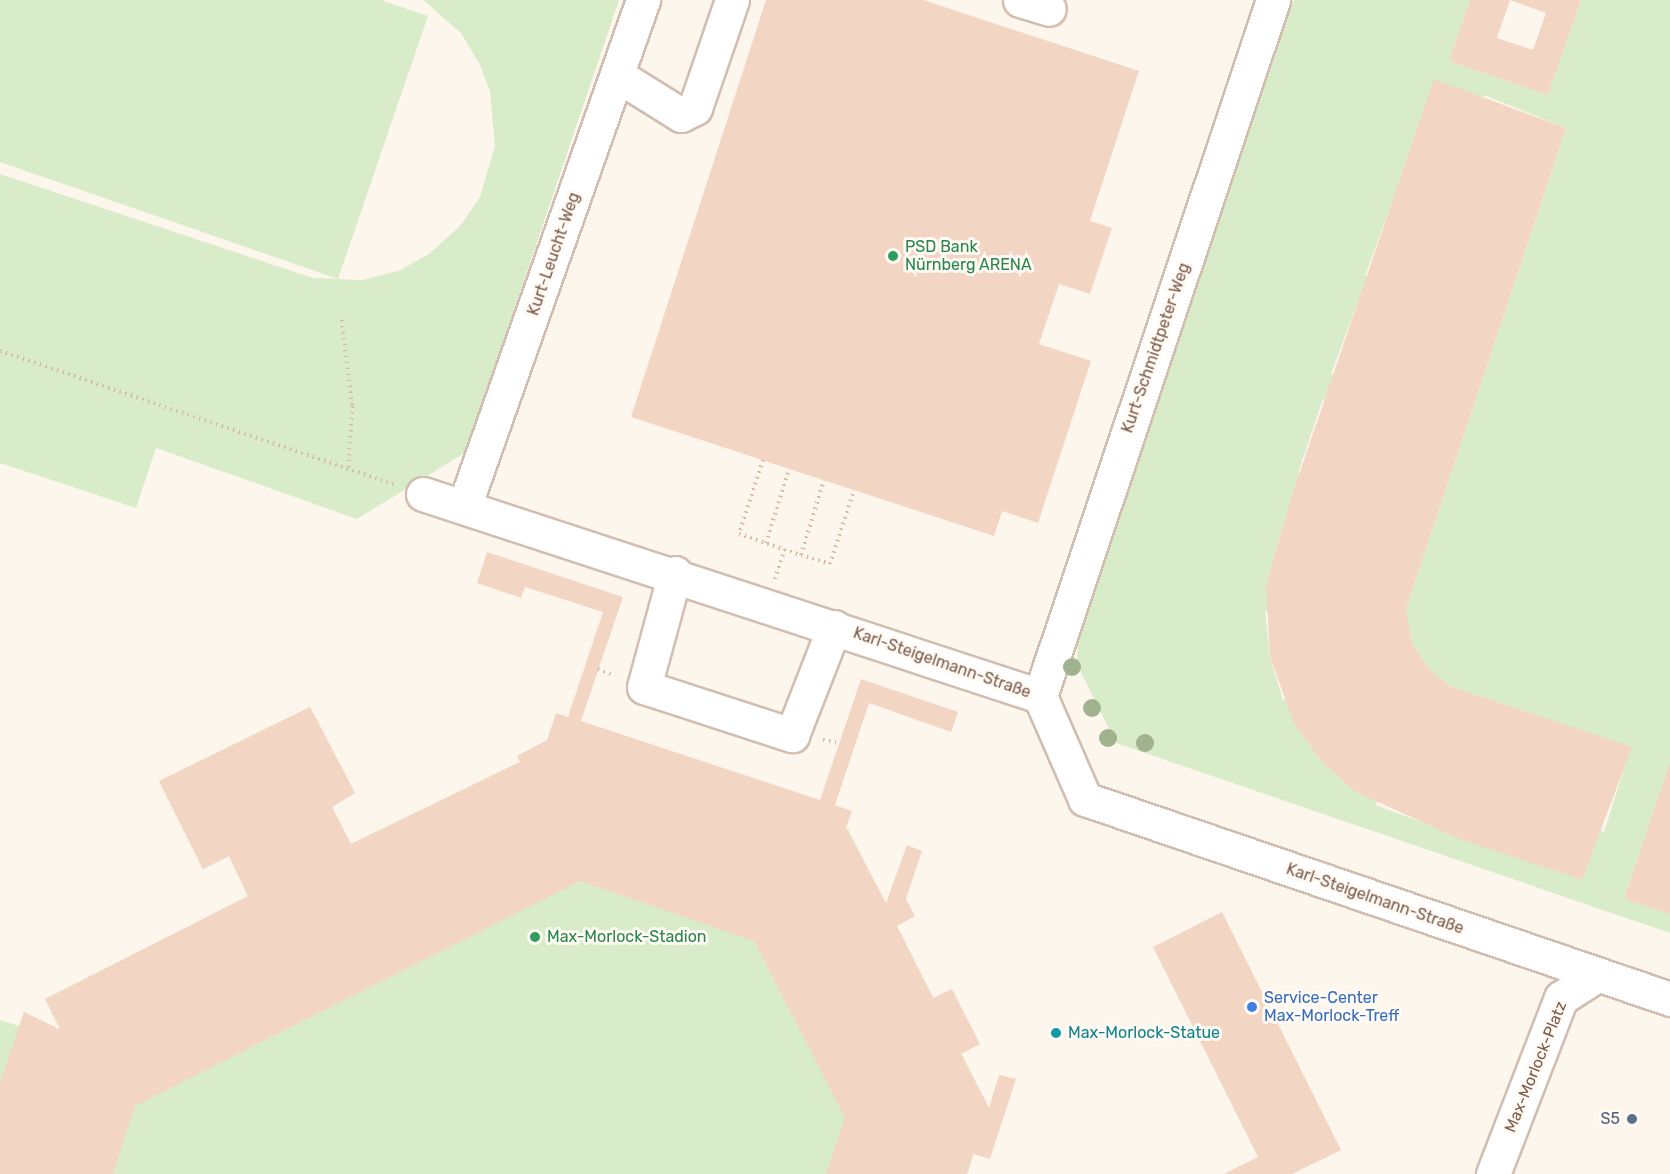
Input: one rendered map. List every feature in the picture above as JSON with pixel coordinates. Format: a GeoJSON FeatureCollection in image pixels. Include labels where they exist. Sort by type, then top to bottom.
{"type":"FeatureCollection","features":[{"type":"Feature","properties":{"kind":"street","name":"Kurt-Leucht-Weg"},"geometry":{"type":"LineString","coordinates":[[464,507],[643,0]]}},
{"type":"Feature","properties":{"kind":"street"},"geometry":{"type":"LineString","coordinates":[[617,75],[681,115],[695,108],[732,0]]}},
{"type":"Feature","properties":{"kind":"street","name":"Kurt-Schmidtpeter-Weg"},"geometry":{"type":"LineString","coordinates":[[1040,696],[1273,0]]}},
{"type":"Feature","properties":{"kind":"street","name":"Karl-Steigelmann-Straße"},"geometry":{"type":"LineString","coordinates":[[423,494],[675,573],[1040,696],[1085,799],[1670,999]]}},
{"type":"Feature","properties":{"kind":"street"},"geometry":{"type":"LineString","coordinates":[[675,573],[644,687],[792,735],[834,627]]}},
{"type":"Feature","properties":{"kind":"street","name":"Max-Morlock-Platz"},"geometry":{"type":"LineString","coordinates":[[1493,1174],[1562,998],[1597,975]]}},
{"type":"Feature","properties":{"kind":"path"},"geometry":{"type":"LineString","coordinates":[[342,320],[352,406],[348,469]]}},
{"type":"Feature","properties":{"kind":"path"},"geometry":{"type":"LineString","coordinates":[[0,351],[423,494]]}},
{"type":"Feature","properties":{"kind":"path"},"geometry":{"type":"LineString","coordinates":[[763,460],[739,534],[801,555],[830,564],[854,490]]}},
{"type":"Feature","properties":{"kind":"path"},"geometry":{"type":"LineString","coordinates":[[766,543],[789,469]]}},
{"type":"Feature","properties":{"kind":"path"},"geometry":{"type":"LineString","coordinates":[[801,555],[824,480]]}},
{"type":"Feature","properties":{"kind":"green space"},"geometry":{"type":"Polygon","coordinates":[[[0,0],[381,0],[428,16],[338,279],[0,162],[0,0]]]}},
{"type":"Feature","properties":{"kind":"green space"},"geometry":{"type":"Polygon","coordinates":[[[423,0],[619,0],[466,452],[357,519],[156,448],[136,508],[0,463],[0,174],[313,278],[362,280],[398,271],[429,254],[460,226],[480,197],[495,146],[490,91],[480,65],[461,33],[423,0]]]}},
{"type":"Feature","properties":{"kind":"green space"},"geometry":{"type":"Polygon","coordinates":[[[1294,0],[1470,0],[1449,61],[1548,95],[1581,0],[1670,0],[1670,763],[1624,898],[1670,859],[1670,933],[1116,743],[1077,664],[1078,635],[1294,0]],[[1484,95],[1476,119],[1426,104],[1400,178],[1449,194],[1392,202],[1365,276],[1415,292],[1407,316],[1358,301],[1331,374],[1381,389],[1373,413],[1323,399],[1298,473],[1348,489],[1340,513],[1291,498],[1266,585],[1317,613],[1265,611],[1270,657],[1283,700],[1329,677],[1294,723],[1320,760],[1354,791],[1404,762],[1375,805],[1558,872],[1575,822],[1604,832],[1631,747],[1450,686],[1429,669],[1412,643],[1406,609],[1566,128],[1484,95]]]}},
{"type":"Feature","properties":{"kind":"green space","name":"Max-Morlock-Stadion"},"geometry":{"type":"Polygon","coordinates":[[[310,707],[355,793],[332,807],[351,844],[570,738],[848,829],[989,1108],[967,1174],[0,1174],[0,1020],[19,1026],[24,1012],[60,1030],[45,999],[248,897],[229,856],[203,869],[159,781],[310,707]]]}},
{"type":"Feature","properties":{"kind":"building","name":"PSD Bank Nürnberg ARENA"},"geometry":{"type":"Polygon","coordinates":[[[766,0],[923,0],[1139,71],[1090,221],[1112,228],[1090,294],[1059,284],[1039,344],[1091,361],[1038,523],[1002,511],[994,536],[631,417],[766,0]]]}},
{"type":"Feature","properties":{"kind":"building"},"geometry":{"type":"Polygon","coordinates":[[[1470,0],[1510,0],[1581,0],[1548,95],[1449,61],[1470,0]],[[1510,0],[1497,38],[1533,50],[1546,13],[1510,0]]]}},
{"type":"Feature","properties":{"kind":"building"},"geometry":{"type":"Polygon","coordinates":[[[1434,79],[1566,128],[1406,609],[1412,643],[1429,669],[1450,686],[1632,747],[1582,880],[1459,839],[1354,791],[1320,760],[1294,723],[1270,657],[1266,585],[1291,498],[1434,79]]]}},
{"type":"Feature","properties":{"kind":"building"},"geometry":{"type":"Polygon","coordinates":[[[487,552],[623,597],[581,721],[820,800],[861,679],[958,712],[951,732],[869,703],[835,805],[852,811],[846,828],[886,903],[907,845],[922,851],[906,899],[915,916],[897,926],[933,998],[952,989],[980,1044],[961,1054],[989,1108],[999,1075],[1016,1079],[990,1159],[973,1154],[967,1174],[826,1174],[845,1118],[754,941],[580,881],[135,1106],[113,1174],[0,1174],[0,1083],[24,1012],[61,1030],[45,999],[248,896],[229,856],[203,869],[159,781],[310,707],[355,793],[332,807],[351,844],[520,762],[517,756],[547,740],[556,713],[568,717],[603,612],[525,587],[521,598],[477,583],[487,552]]]}},
{"type":"Feature","properties":{"kind":"building"},"geometry":{"type":"Polygon","coordinates":[[[1670,762],[1670,914],[1624,899],[1670,762]]]}},
{"type":"Feature","properties":{"kind":"building"},"geometry":{"type":"Polygon","coordinates":[[[1222,912],[1341,1150],[1292,1174],[1224,1174],[1258,1157],[1153,947],[1222,912]]]}},
{"type":"Feature","properties":{"kind":"place","name":"PSD Bank Nürnberg ARENA"},"geometry":{"type":"Point","coordinates":[893,256]}},
{"type":"Feature","properties":{"kind":"place","name":"Max-Morlock-Stadion"},"geometry":{"type":"Point","coordinates":[535,937]}},
{"type":"Feature","properties":{"kind":"place","name":"Service-Center Max-Morlock-Treff"},"geometry":{"type":"Point","coordinates":[1252,1007]}},
{"type":"Feature","properties":{"kind":"place","name":"Max-Morlock-Statue"},"geometry":{"type":"Point","coordinates":[1056,1033]}},
{"type":"Feature","properties":{"kind":"place","name":"S5"},"geometry":{"type":"Point","coordinates":[1632,1119]}}]}
